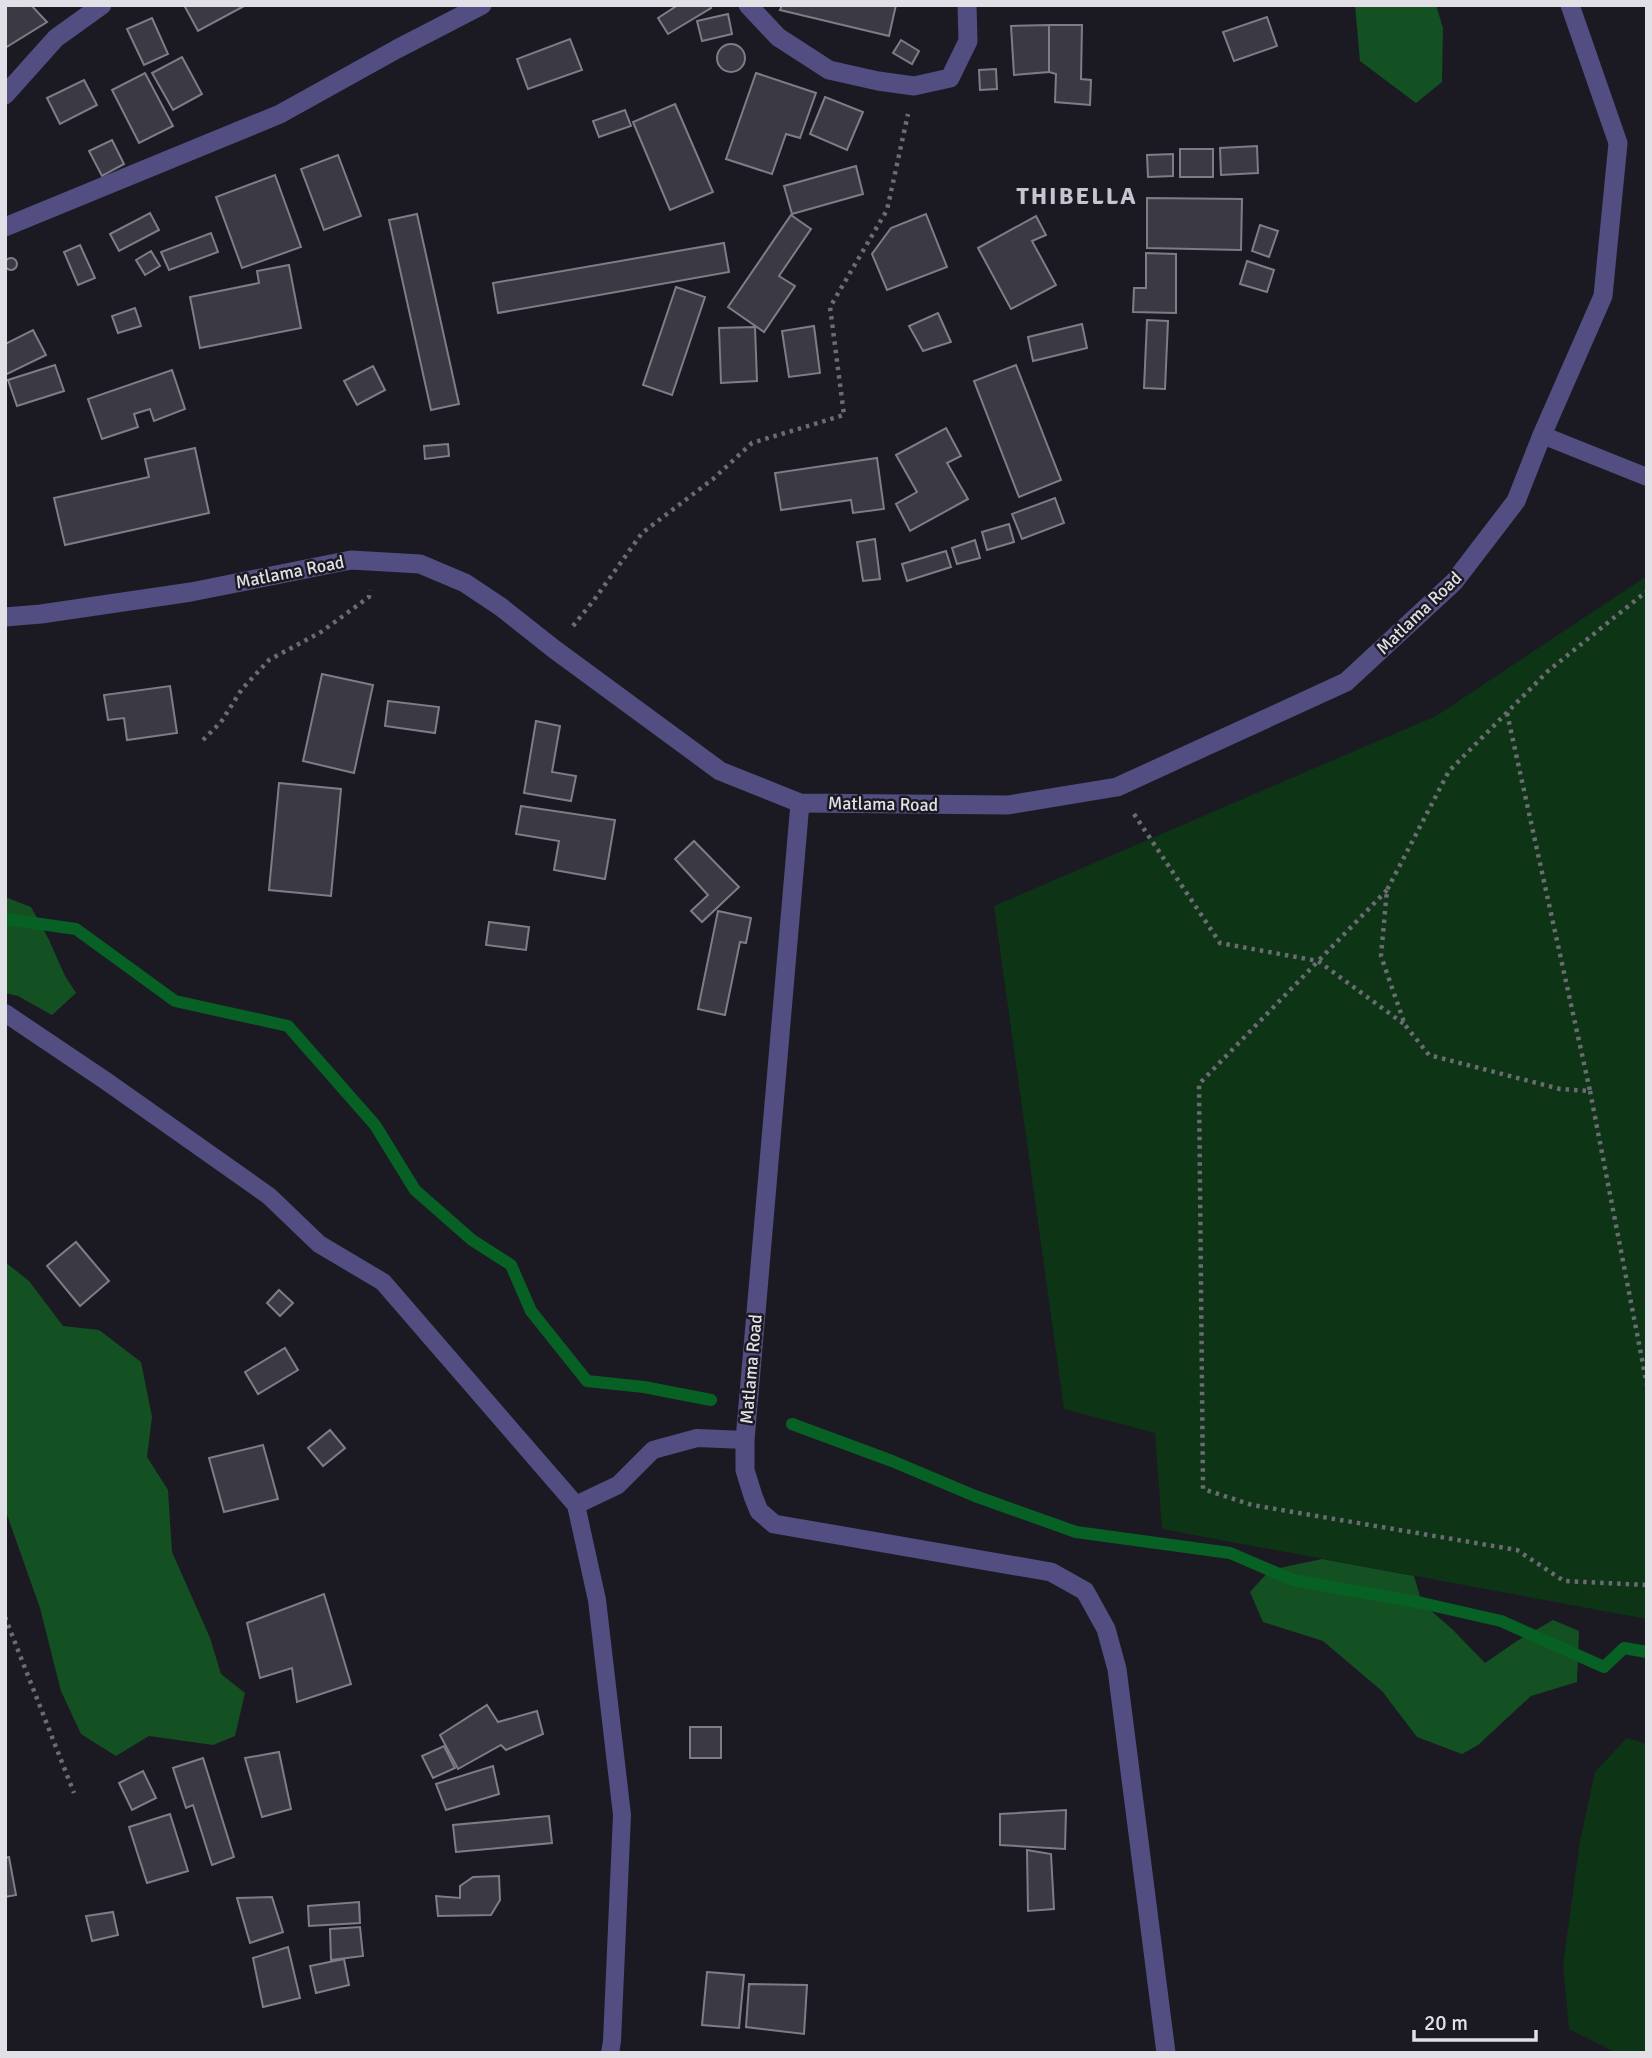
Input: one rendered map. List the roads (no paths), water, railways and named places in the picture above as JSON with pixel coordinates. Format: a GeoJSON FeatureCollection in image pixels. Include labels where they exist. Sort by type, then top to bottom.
{"type":"FeatureCollection","features":[{"type":"Feature","properties":{"kind":"street"},"geometry":{"type":"LineString","coordinates":[[5,95],[56,38],[102,5]]}},
{"type":"Feature","properties":{"kind":"street"},"geometry":{"type":"LineString","coordinates":[[5,227],[281,114],[482,5]]}},
{"type":"Feature","properties":{"kind":"street"},"geometry":{"type":"LineString","coordinates":[[748,5],[778,37],[829,70],[914,86],[950,78],[968,41],[967,5]]}},
{"type":"Feature","properties":{"kind":"street","name":"Matlama Road"},"geometry":{"type":"LineString","coordinates":[[5,617],[191,592],[351,560],[420,564],[465,583],[501,607],[720,771],[800,803],[1008,805],[1117,787],[1346,682],[1454,582],[1516,501],[1542,435],[1604,296],[1618,143],[1570,5]]}},
{"type":"Feature","properties":{"kind":"street","name":"Matlama Road"},"geometry":{"type":"LineString","coordinates":[[800,803],[745,1440],[745,1469],[759,1511],[774,1524],[1051,1572],[1085,1591],[1105,1629],[1116,1669],[1166,2053]]}},
{"type":"Feature","properties":{"kind":"lane"},"geometry":{"type":"LineString","coordinates":[[1542,435],[1647,477]]}},
{"type":"Feature","properties":{"kind":"lane"},"geometry":{"type":"LineString","coordinates":[[5,1013],[269,1196],[320,1244],[383,1282],[576,1505],[597,1600],[622,1815],[610,2053]]}},
{"type":"Feature","properties":{"kind":"lane"},"geometry":{"type":"LineString","coordinates":[[576,1505],[618,1485],[653,1450],[697,1438],[745,1440]]}},
{"type":"Feature","properties":{"kind":"waterway"},"geometry":{"type":"LineString","coordinates":[[5,919],[76,929],[175,1001],[288,1026],[375,1125],[415,1190],[472,1240],[511,1265],[531,1311],[587,1381],[644,1387],[711,1400]]}},
{"type":"Feature","properties":{"kind":"waterway"},"geometry":{"type":"LineString","coordinates":[[792,1424],[892,1461],[975,1496],[1076,1532],[1230,1553],[1293,1580],[1422,1603],[1501,1621],[1604,1667],[1624,1648],[1647,1652]]}},
{"type":"Feature","properties":{"kind":"district","name":"THIBELLA"},"geometry":{"type":"Point","coordinates":[1077,196]}}]}
